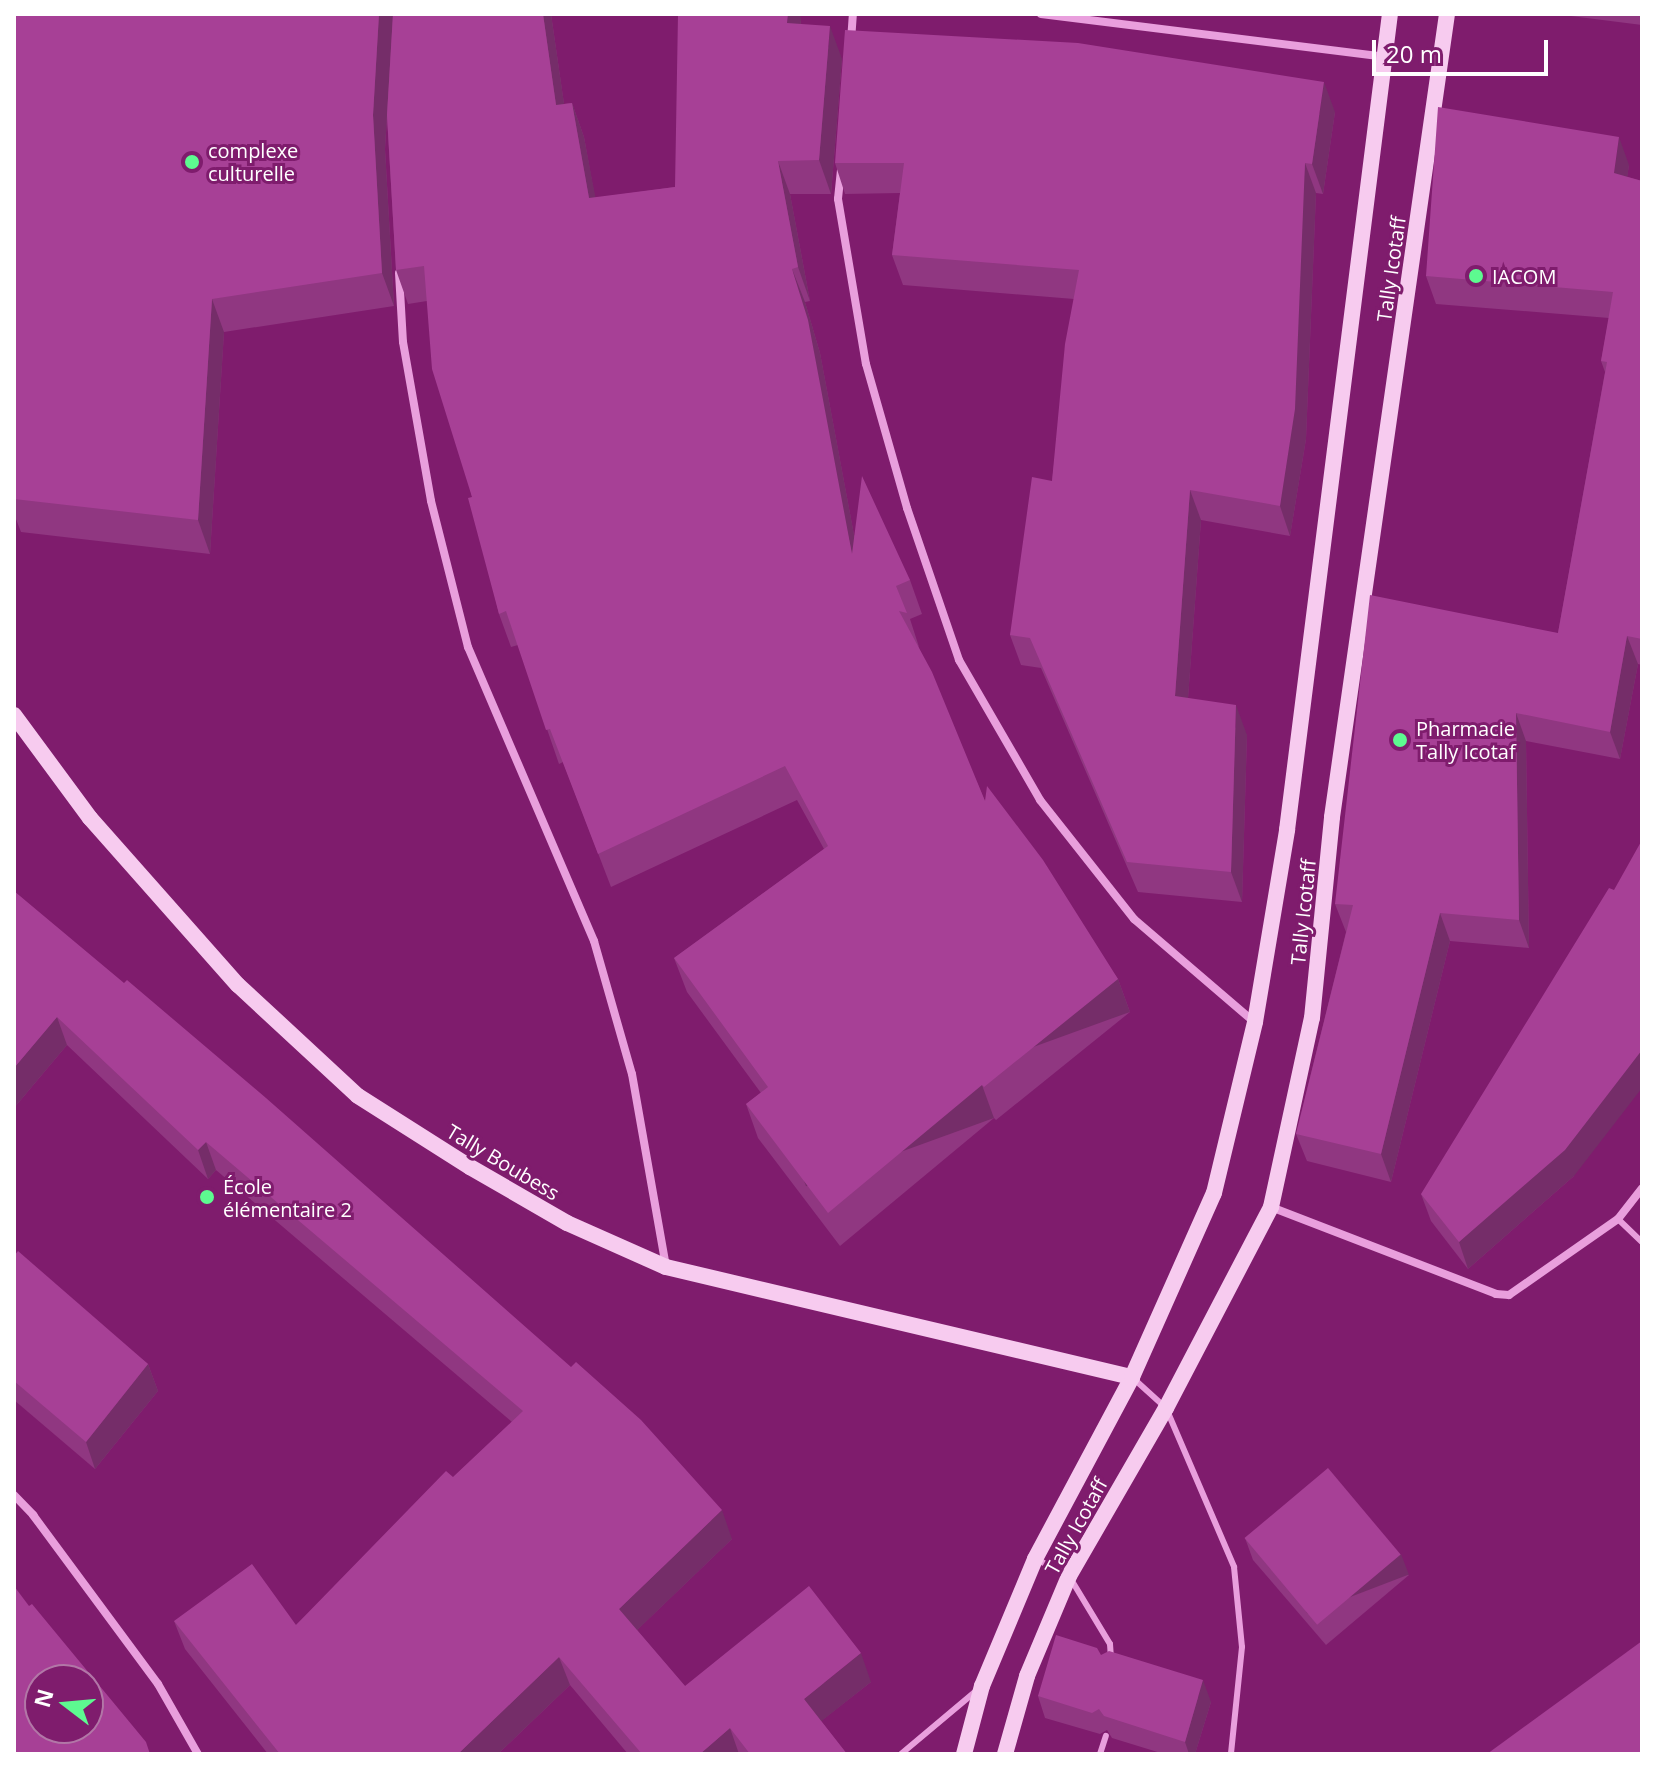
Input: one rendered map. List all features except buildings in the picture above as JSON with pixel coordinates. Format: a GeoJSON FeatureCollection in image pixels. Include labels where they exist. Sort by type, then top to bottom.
{"type":"FeatureCollection","features":[{"type":"Feature","properties":{"kind":"street"},"geometry":{"type":"LineString","coordinates":[[850,45],[853,14]]}},
{"type":"Feature","properties":{"kind":"street"},"geometry":{"type":"LineString","coordinates":[[1041,14],[1385,57]]}},
{"type":"Feature","properties":{"kind":"street","name":"Tally Icotaff"},"geometry":{"type":"LineString","coordinates":[[964,1754],[982,1686],[1035,1559],[1132,1377],[1214,1193],[1255,1022],[1287,830],[1390,14]]}},
{"type":"Feature","properties":{"kind":"street","name":"Tally Icotaff"},"geometry":{"type":"LineString","coordinates":[[1005,1754],[1027,1676],[1069,1576],[1166,1408],[1271,1207],[1312,1018],[1332,817],[1447,14]]}},
{"type":"Feature","properties":{"kind":"street"},"geometry":{"type":"LineString","coordinates":[[842,153],[838,199],[866,364],[907,508],[959,660],[1040,800],[1134,919],[1255,1022]]}},
{"type":"Feature","properties":{"kind":"street"},"geometry":{"type":"LineString","coordinates":[[399,268],[403,342],[431,501],[468,647],[594,941],[632,1074],[666,1267]]}},
{"type":"Feature","properties":{"kind":"street","name":"Tally Boubess"},"geometry":{"type":"LineString","coordinates":[[14,715],[90,818],[238,985],[358,1096],[567,1223],[666,1267],[1132,1377]]}},
{"type":"Feature","properties":{"kind":"street"},"geometry":{"type":"LineString","coordinates":[[1271,1207],[1496,1294],[1509,1295],[1618,1219],[1642,1188]]}},
{"type":"Feature","properties":{"kind":"street"},"geometry":{"type":"LineString","coordinates":[[14,1495],[33,1515],[158,1684],[198,1754]]}},
{"type":"Feature","properties":{"kind":"lane"},"geometry":{"type":"LineString","coordinates":[[1618,1219],[1642,1242]]}},
{"type":"Feature","properties":{"kind":"lane"},"geometry":{"type":"LineString","coordinates":[[1132,1377],[1166,1408],[1234,1567],[1242,1647],[1231,1754]]}},
{"type":"Feature","properties":{"kind":"lane"},"geometry":{"type":"LineString","coordinates":[[1035,1559],[1069,1576],[1110,1644],[1111,1671]]}},
{"type":"Feature","properties":{"kind":"lane"},"geometry":{"type":"LineString","coordinates":[[901,1754],[982,1686]]}},
{"type":"Feature","properties":{"kind":"lane"},"geometry":{"type":"LineString","coordinates":[[1100,1754],[1106,1736]]}},
{"type":"Feature","properties":{"kind":"place","name":"complexe culturelle"},"geometry":{"type":"Point","coordinates":[192,162]}},
{"type":"Feature","properties":{"kind":"place","name":"IACOM"},"geometry":{"type":"Point","coordinates":[1476,276]}},
{"type":"Feature","properties":{"kind":"place","name":"Pharmacie Tally Icotaf"},"geometry":{"type":"Point","coordinates":[1400,740]}},
{"type":"Feature","properties":{"kind":"place","name":"École élémentaire 2"},"geometry":{"type":"Point","coordinates":[207,1197]}}]}
